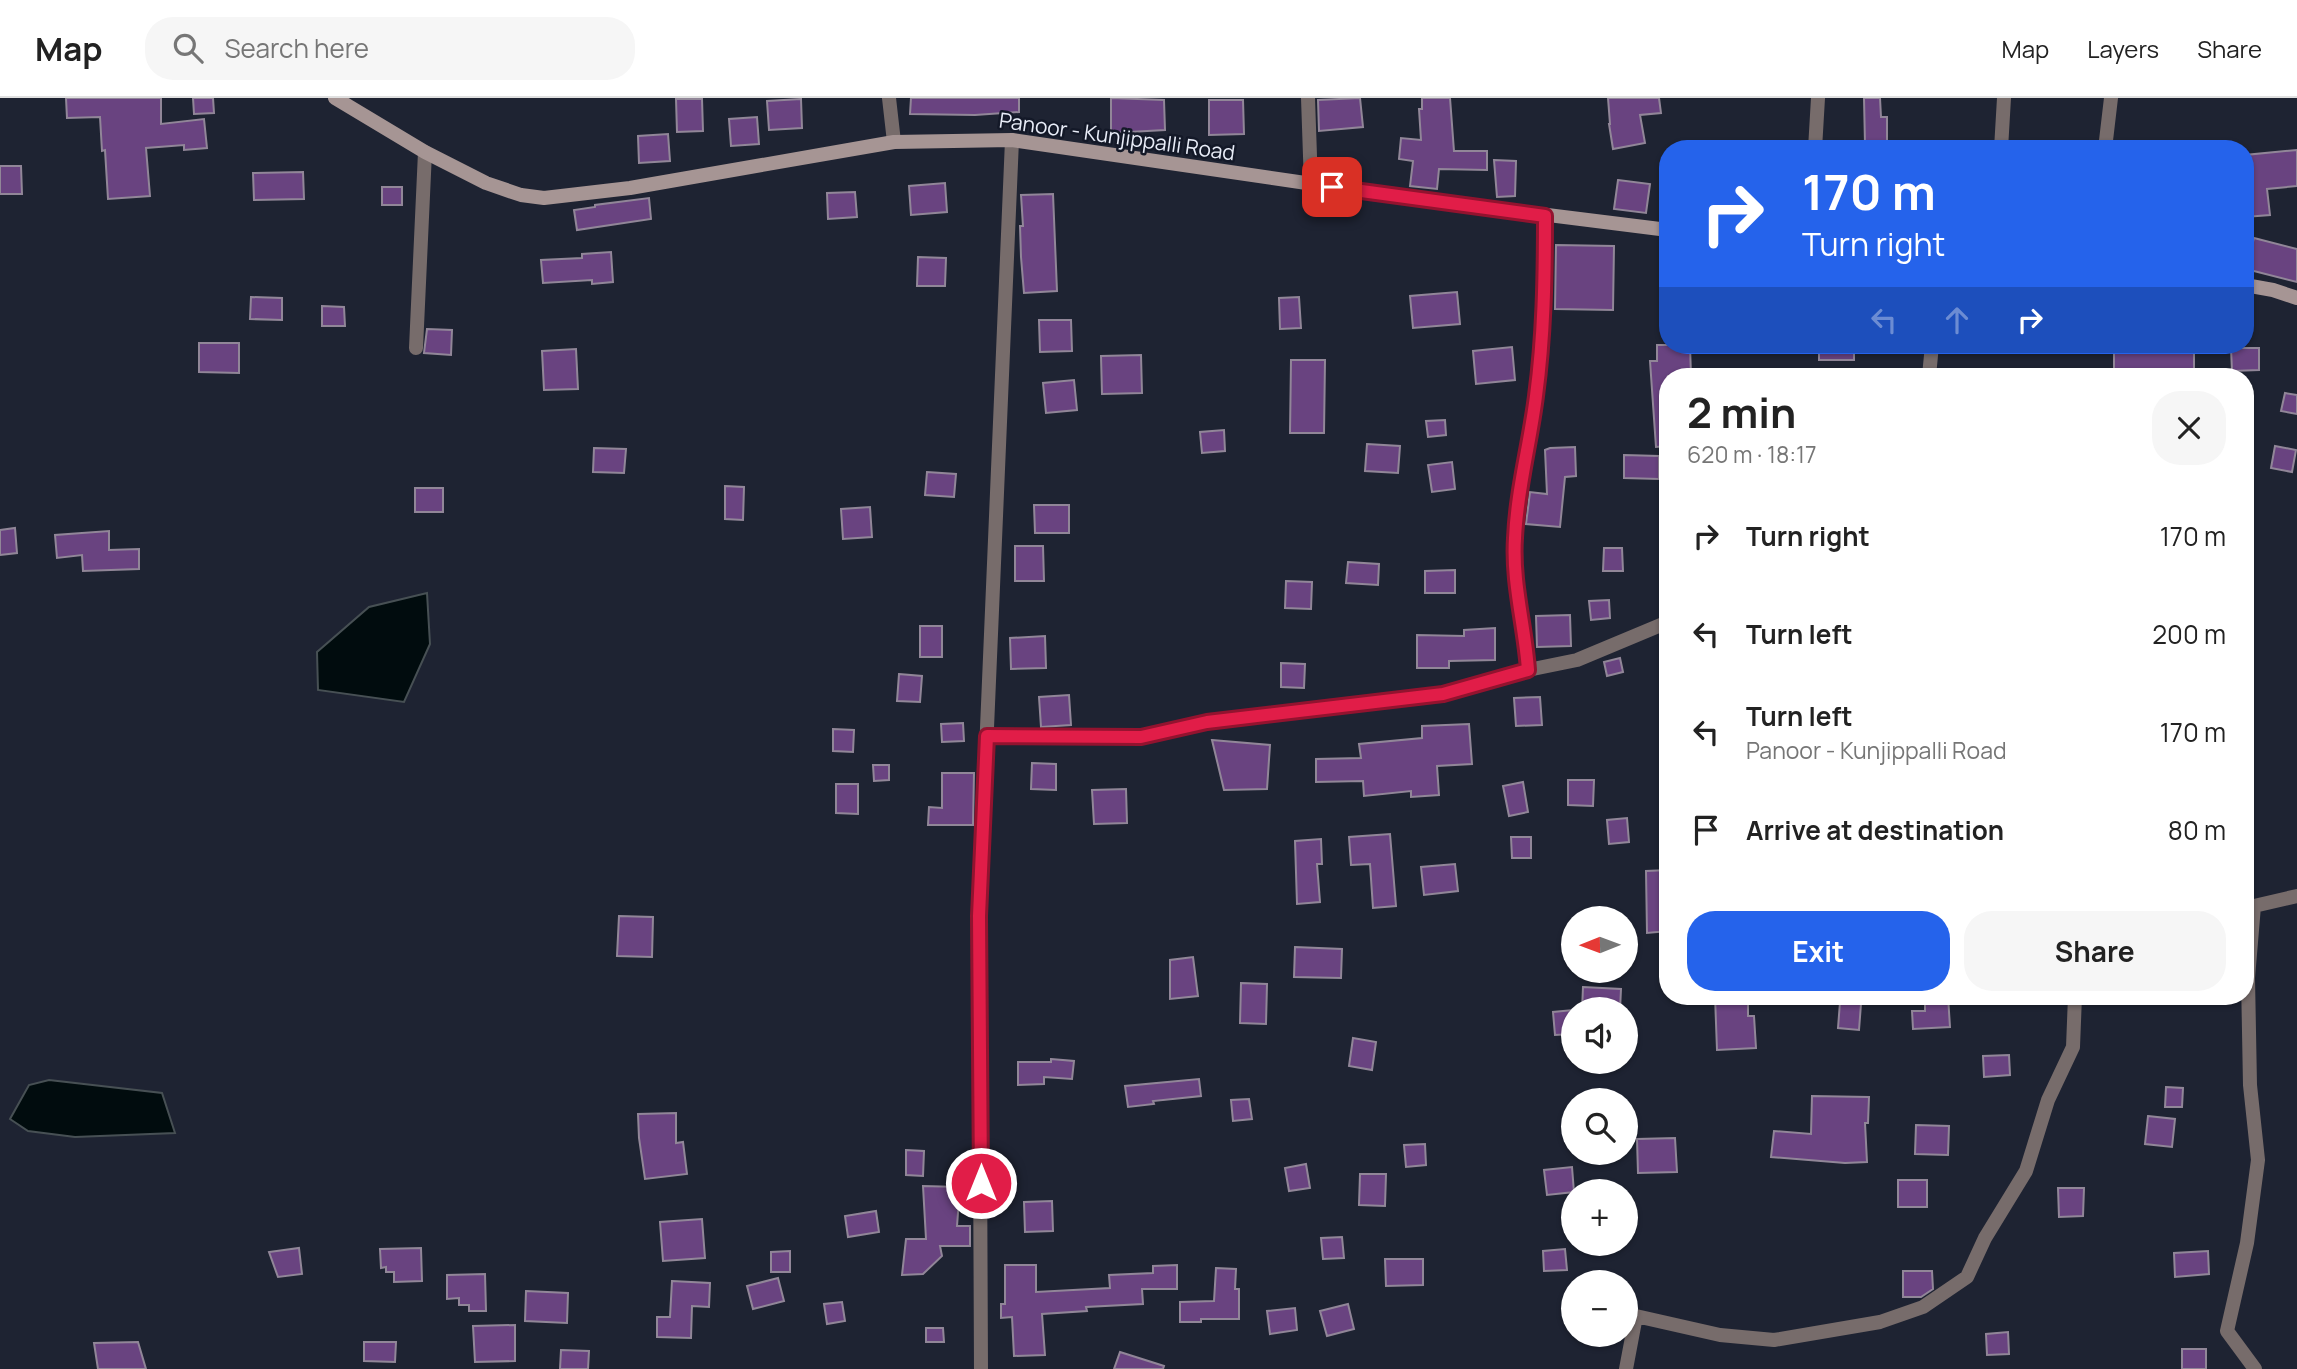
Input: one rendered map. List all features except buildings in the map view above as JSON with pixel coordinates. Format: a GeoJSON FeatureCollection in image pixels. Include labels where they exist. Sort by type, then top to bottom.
{"type":"FeatureCollection","features":[{"type":"Feature","properties":{"kind":"main road","name":"Panoor - Kunjippalli Road"},"geometry":{"type":"LineString","coordinates":[[335,98],[425,152],[486,183],[521,195],[544,198],[630,188],[894,142],[1012,140],[1311,184],[1659,229]]}},
{"type":"Feature","properties":{"kind":"main road"},"geometry":{"type":"LineString","coordinates":[[2254,286],[2273,289],[2297,298]]}},
{"type":"Feature","properties":{"kind":"street"},"geometry":{"type":"LineString","coordinates":[[889,98],[894,142]]}},
{"type":"Feature","properties":{"kind":"street"},"geometry":{"type":"LineString","coordinates":[[1308,98],[1311,184]]}},
{"type":"Feature","properties":{"kind":"street"},"geometry":{"type":"LineString","coordinates":[[1816,140],[1818,98]]}},
{"type":"Feature","properties":{"kind":"street"},"geometry":{"type":"LineString","coordinates":[[2002,140],[2004,98]]}},
{"type":"Feature","properties":{"kind":"street"},"geometry":{"type":"LineString","coordinates":[[2106,140],[2111,98]]}},
{"type":"Feature","properties":{"kind":"street"},"geometry":{"type":"LineString","coordinates":[[981,1369],[979,916],[1012,140]]}},
{"type":"Feature","properties":{"kind":"street"},"geometry":{"type":"LineString","coordinates":[[416,348],[425,152]]}},
{"type":"Feature","properties":{"kind":"street"},"geometry":{"type":"LineString","coordinates":[[1528,670],[1520,622],[1514,541],[1536,398],[1545,314],[1545,216]]}},
{"type":"Feature","properties":{"kind":"street"},"geometry":{"type":"LineString","coordinates":[[987,736],[1141,737],[1207,722],[1443,694],[1528,670],[1577,660],[1659,626]]}},
{"type":"Feature","properties":{"kind":"street"},"geometry":{"type":"LineString","coordinates":[[2254,906],[2297,896]]}},
{"type":"Feature","properties":{"kind":"street"},"geometry":{"type":"LineString","coordinates":[[1626,1369],[1636,1317],[1720,1335],[1774,1340],[1880,1322],[1923,1307],[1967,1277],[1985,1238],[2026,1171],[2048,1100],[2073,1047],[2074,1005]]}},
{"type":"Feature","properties":{"kind":"street"},"geometry":{"type":"LineString","coordinates":[[2248,1005],[2250,1085],[2258,1160],[2247,1243],[2227,1331],[2255,1369]]}},
{"type":"Feature","properties":{"kind":"shaded area"},"geometry":{"type":"Polygon","coordinates":[[[427,593],[430,644],[404,702],[318,690],[317,652],[369,607],[427,593]]]}},
{"type":"Feature","properties":{"kind":"shaded area"},"geometry":{"type":"Polygon","coordinates":[[[49,1080],[162,1093],[175,1133],[75,1137],[28,1131],[10,1119],[29,1085],[49,1080]]]}},
{"type":"Feature","properties":{"kind":"route"},"geometry":{"type":"LineString","coordinates":[[981,1183],[979,916],[987,736],[1141,737],[1207,722],[1443,694],[1528,670],[1520,622],[1514,541],[1536,398],[1545,314],[1545,216],[1332,187]]}}]}
